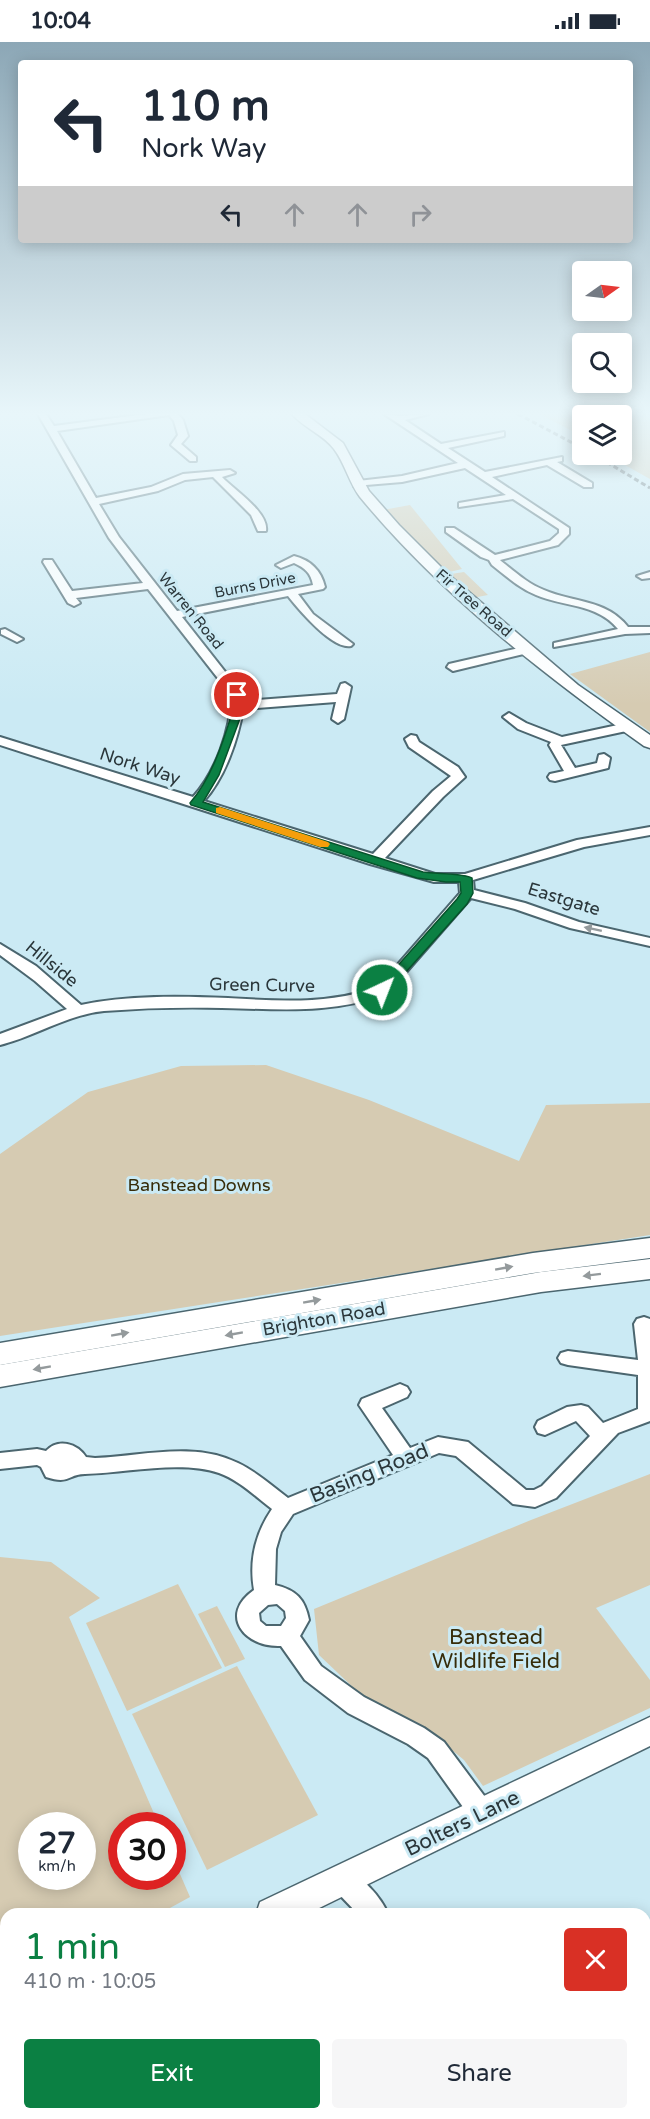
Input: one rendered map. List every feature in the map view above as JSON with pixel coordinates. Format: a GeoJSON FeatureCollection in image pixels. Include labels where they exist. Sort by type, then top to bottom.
{"type":"FeatureCollection","features":[{"type":"Feature","properties":{"kind":"highway","name":"Brighton Road"},"geometry":{"type":"LineString","coordinates":[[0,1354],[533,1263],[650,1248]]}},
{"type":"Feature","properties":{"kind":"highway","name":"Brighton Road"},"geometry":{"type":"LineString","coordinates":[[0,1376],[541,1282],[650,1269]]}},
{"type":"Feature","properties":{"kind":"main road","name":"Fir Tree Road"},"geometry":{"type":"LineString","coordinates":[[380,511],[435,569],[528,650],[573,688],[650,743]]}},
{"type":"Feature","properties":{"kind":"main road","name":"Bolters Lane"},"geometry":{"type":"LineString","coordinates":[[285,1908],[650,1731]]}},
{"type":"Feature","properties":{"kind":"street","name":"Warren Road"},"geometry":{"type":"LineString","coordinates":[[98,511],[114,538],[233,686],[238,705]]}},
{"type":"Feature","properties":{"kind":"street"},"geometry":{"type":"LineString","coordinates":[[252,511],[257,515],[262,529]]}},
{"type":"Feature","properties":{"kind":"street"},"geometry":{"type":"LineString","coordinates":[[450,530],[485,555],[494,558],[554,543],[564,534],[562,526],[538,511]]}},
{"type":"Feature","properties":{"kind":"street"},"geometry":{"type":"LineString","coordinates":[[494,558],[496,563],[533,589],[543,594],[603,610],[616,618],[625,631]]}},
{"type":"Feature","properties":{"kind":"street","name":"Burns Drive"},"geometry":{"type":"LineString","coordinates":[[176,615],[314,589],[320,585],[312,568],[286,559]]}},
{"type":"Feature","properties":{"kind":"street"},"geometry":{"type":"LineString","coordinates":[[48,562],[71,599],[151,585]]}},
{"type":"Feature","properties":{"kind":"street"},"geometry":{"type":"LineString","coordinates":[[291,593],[309,616],[347,644]]}},
{"type":"Feature","properties":{"kind":"street"},"geometry":{"type":"LineString","coordinates":[[3,630],[17,639]]}},
{"type":"Feature","properties":{"kind":"street"},"geometry":{"type":"LineString","coordinates":[[558,645],[625,631],[650,630]]}},
{"type":"Feature","properties":{"kind":"street"},"geometry":{"type":"LineString","coordinates":[[453,667],[528,650]]}},
{"type":"Feature","properties":{"kind":"street"},"geometry":{"type":"LineString","coordinates":[[195,803],[203,797],[214,775],[238,705],[267,705],[343,692],[338,719]]}},
{"type":"Feature","properties":{"kind":"street"},"geometry":{"type":"LineString","coordinates":[[509,717],[522,726],[561,741]]}},
{"type":"Feature","properties":{"kind":"street"},"geometry":{"type":"LineString","coordinates":[[572,772],[565,765],[555,745],[561,741],[627,727]]}},
{"type":"Feature","properties":{"kind":"street"},"geometry":{"type":"LineString","coordinates":[[375,861],[438,794],[458,777],[453,770],[414,744],[411,739]]}},
{"type":"Feature","properties":{"kind":"street","name":"Nork Way"},"geometry":{"type":"LineString","coordinates":[[0,741],[375,861],[466,885],[582,843],[650,831]]}},
{"type":"Feature","properties":{"kind":"street"},"geometry":{"type":"LineString","coordinates":[[555,777],[603,765],[604,758]]}},
{"type":"Feature","properties":{"kind":"street","name":"Eastgate"},"geometry":{"type":"LineString","coordinates":[[466,885],[575,926],[650,942]]}},
{"type":"Feature","properties":{"kind":"street","name":"Green Curve"},"geometry":{"type":"LineString","coordinates":[[0,1040],[78,1011],[101,1006],[211,1003],[330,1005],[370,996],[382,990],[389,983],[466,885]]}},
{"type":"Feature","properties":{"kind":"street","name":"Hillside"},"geometry":{"type":"LineString","coordinates":[[0,949],[32,969],[78,1011]]}},
{"type":"Feature","properties":{"kind":"street"},"geometry":{"type":"LineString","coordinates":[[545,1427],[574,1413],[581,1413],[602,1435],[623,1421],[649,1415],[649,1345],[644,1324]]}},
{"type":"Feature","properties":{"kind":"street"},"geometry":{"type":"LineString","coordinates":[[568,1358],[648,1369]]}},
{"type":"Feature","properties":{"kind":"street"},"geometry":{"type":"LineString","coordinates":[[400,1392],[369,1405],[406,1458]]}},
{"type":"Feature","properties":{"kind":"street","name":"Basing Road"},"geometry":{"type":"LineString","coordinates":[[286,1508],[438,1445],[461,1449],[520,1498],[540,1499],[602,1435]]}},
{"type":"Feature","properties":{"kind":"street"},"geometry":{"type":"LineString","coordinates":[[0,1461],[37,1457],[50,1461],[53,1471],[59,1473],[68,1472],[77,1465],[98,1468],[140,1462],[183,1461],[223,1466],[238,1473],[286,1508],[276,1520],[262,1555],[261,1574],[266,1595]]}},
{"type":"Feature","properties":{"kind":"street"},"geometry":{"type":"LineString","coordinates":[[266,1595],[283,1596],[295,1606],[298,1620],[287,1636],[266,1638],[252,1629],[248,1616],[253,1603],[266,1595]]}},
{"type":"Feature","properties":{"kind":"street"},"geometry":{"type":"LineString","coordinates":[[287,1636],[313,1673],[356,1705],[416,1736],[436,1750],[482,1813]]}},
{"type":"Feature","properties":{"kind":"street"},"geometry":{"type":"LineString","coordinates":[[344,1881],[369,1908]]}},
{"type":"Feature","properties":{"kind":"green space"},"geometry":{"type":"Polygon","coordinates":[[[384,511],[415,511],[462,569],[445,573],[384,511]]]}},
{"type":"Feature","properties":{"kind":"green space"},"geometry":{"type":"Polygon","coordinates":[[[464,572],[488,595],[472,598],[452,579],[454,578],[451,574],[464,572]]]}},
{"type":"Feature","properties":{"kind":"green space"},"geometry":{"type":"Polygon","coordinates":[[[650,652],[650,732],[570,674],[650,652]]]}},
{"type":"Feature","properties":{"kind":"green space","name":"Banstead Downs"},"geometry":{"type":"Polygon","coordinates":[[[266,1065],[369,1100],[519,1161],[546,1105],[650,1103],[650,1235],[0,1336],[0,1154],[88,1092],[181,1066],[266,1065]]]}},
{"type":"Feature","properties":{"kind":"green space","name":"Banstead Wildlife Field"},"geometry":{"type":"Polygon","coordinates":[[[650,1474],[650,1585],[596,1608],[650,1680],[650,1708],[483,1786],[464,1760],[423,1726],[360,1694],[319,1655],[314,1609],[650,1474]]]}},
{"type":"Feature","properties":{"kind":"green space"},"geometry":{"type":"Polygon","coordinates":[[[0,1557],[51,1562],[100,1598],[69,1617],[153,1812],[108,1812],[108,1890],[186,1890],[186,1888],[190,1897],[170,1908],[0,1908],[0,1557]]]}},
{"type":"Feature","properties":{"kind":"green space"},"geometry":{"type":"Polygon","coordinates":[[[178,1584],[222,1668],[127,1711],[86,1623],[178,1584]]]}},
{"type":"Feature","properties":{"kind":"green space"},"geometry":{"type":"Polygon","coordinates":[[[217,1606],[245,1659],[225,1667],[198,1614],[217,1606]]]}},
{"type":"Feature","properties":{"kind":"green space"},"geometry":{"type":"Polygon","coordinates":[[[237,1666],[318,1815],[207,1870],[186,1826],[186,1812],[179,1812],[132,1714],[237,1666]]]}},
{"type":"Feature","properties":{"kind":"slow traffic"},"geometry":{"type":"LineString","coordinates":[[220,811],[324,844]]}},
{"type":"Feature","properties":{"kind":"route"},"geometry":{"type":"LineString","coordinates":[[237,695],[237,713],[214,775],[203,797],[195,803],[421,875],[446,879],[466,878],[467,893],[462,901],[382,990]]}}]}
